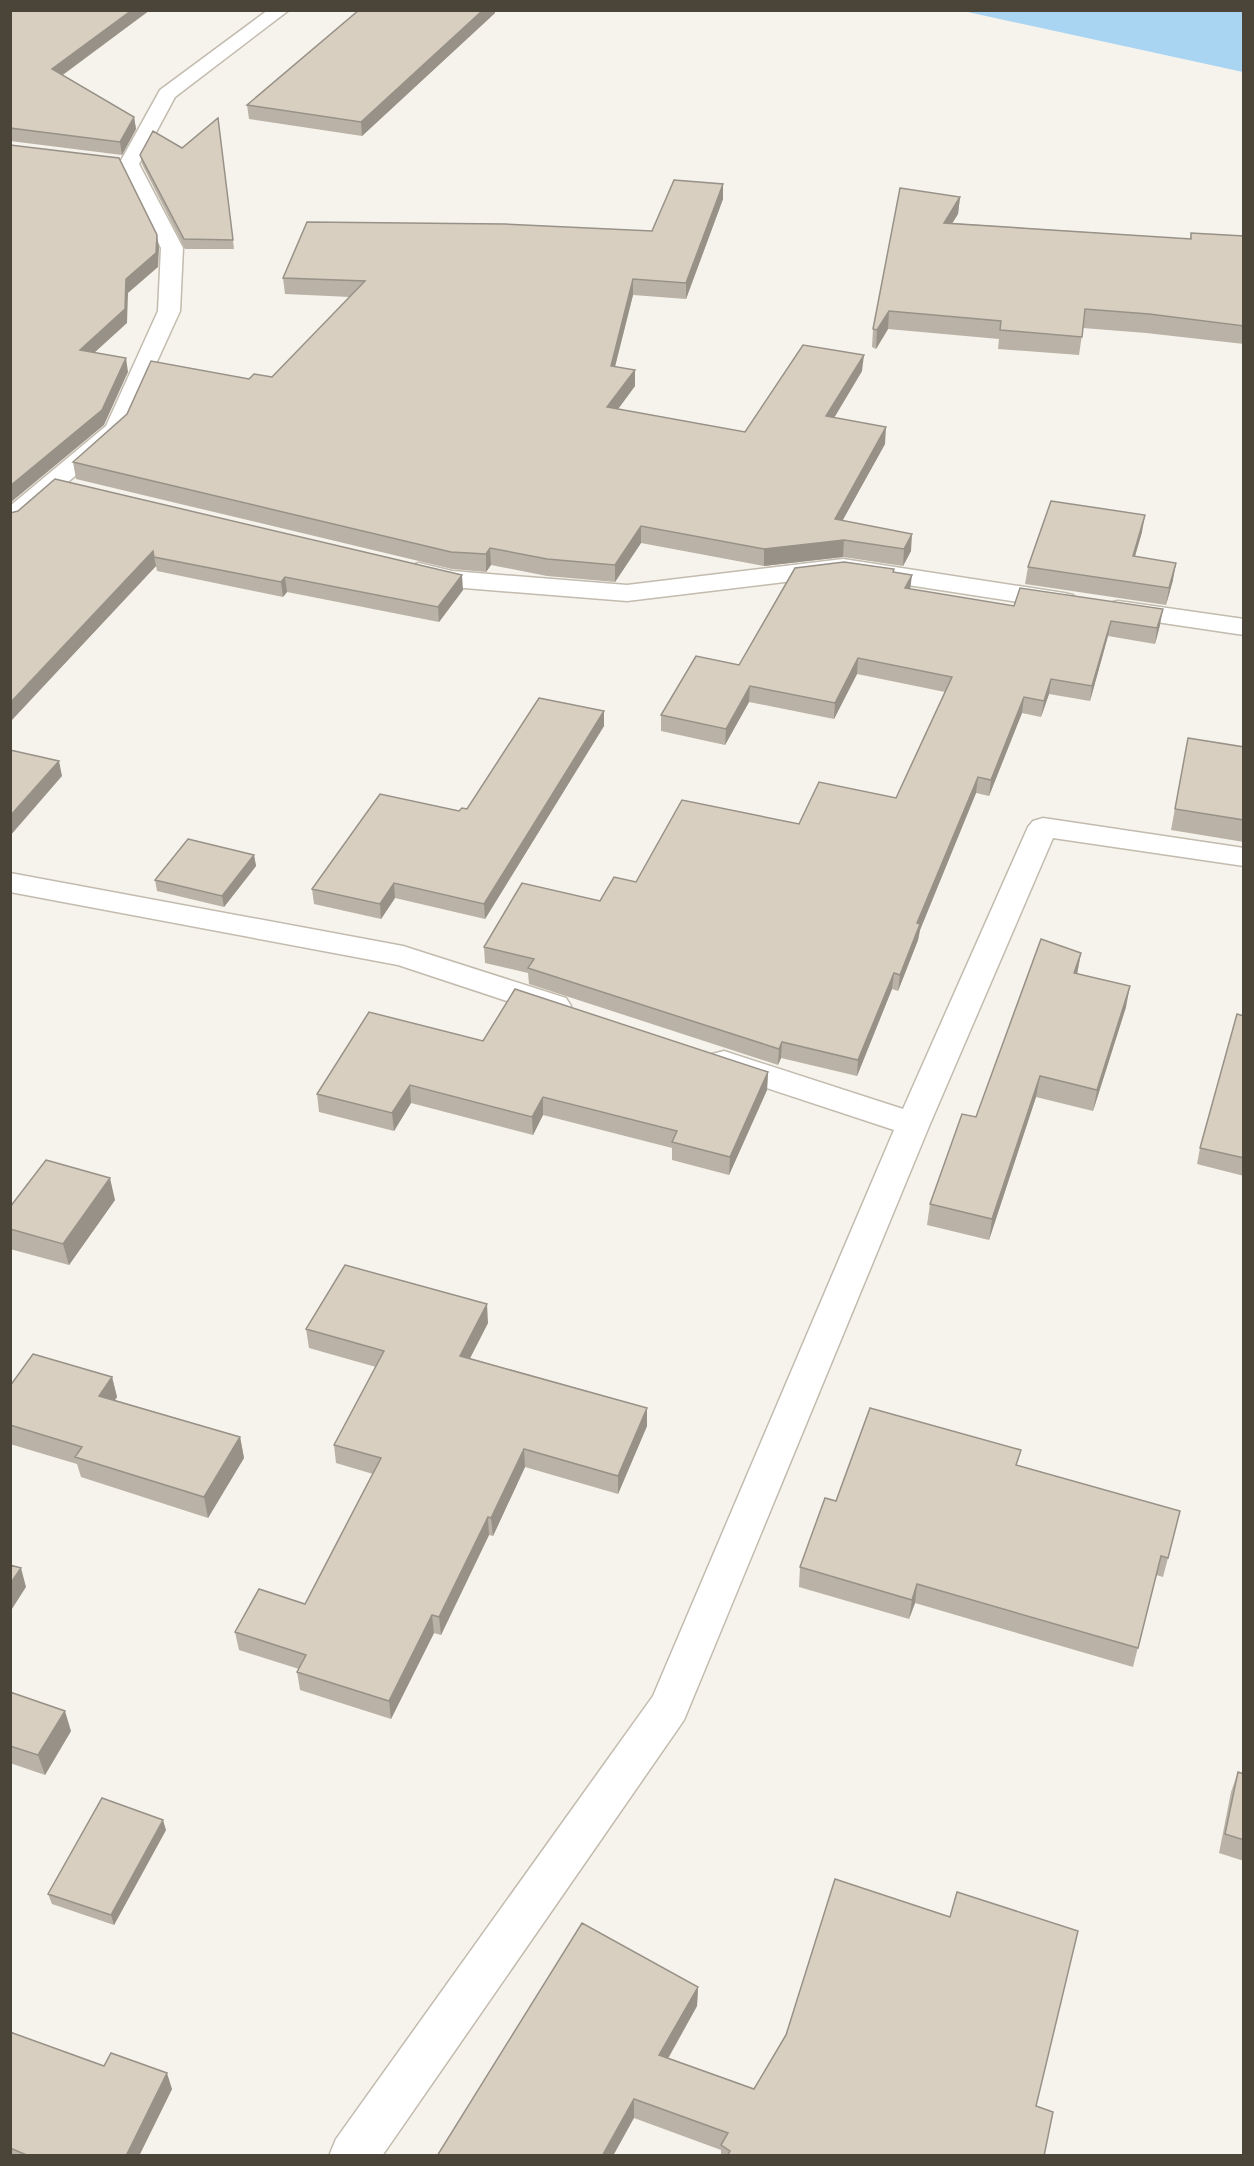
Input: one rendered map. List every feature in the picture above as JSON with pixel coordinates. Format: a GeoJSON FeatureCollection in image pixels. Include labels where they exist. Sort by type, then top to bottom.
{"type":"FeatureCollection","features":[{"type":"Feature","properties":{"kind":"street"},"geometry":{"type":"LineString","coordinates":[[129,164],[167,94],[280,10]]}},
{"type":"Feature","properties":{"kind":"street"},"geometry":{"type":"LineString","coordinates":[[105,161],[129,164]]}},
{"type":"Feature","properties":{"kind":"street"},"geometry":{"type":"LineString","coordinates":[[10,519],[65,485],[116,429],[169,311],[172,248],[129,164]]}},
{"type":"Feature","properties":{"kind":"street"},"geometry":{"type":"LineString","coordinates":[[395,565],[452,579],[627,593],[843,567],[1244,627]]}},
{"type":"Feature","properties":{"kind":"street"},"geometry":{"type":"LineString","coordinates":[[353,2156],[669,1707],[913,1124],[1043,827],[1244,857]]}},
{"type":"Feature","properties":{"kind":"street"},"geometry":{"type":"LineString","coordinates":[[10,882],[403,956],[584,1016]]}},
{"type":"Feature","properties":{"kind":"street"},"geometry":{"type":"LineString","coordinates":[[698,1053],[913,1124]]}},
{"type":"Feature","properties":{"kind":"water"},"geometry":{"type":"Polygon","coordinates":[[[963,11],[1243,11],[1243,72],[963,11]]]}},
{"type":"Feature","properties":{"kind":"building"},"geometry":{"type":"Polygon","coordinates":[[[10,10],[132,10],[52,69],[134,117],[120,142],[10,128],[10,10]]]}},
{"type":"Feature","properties":{"kind":"building"},"geometry":{"type":"Polygon","coordinates":[[[359,10],[483,10],[361,122],[247,105],[359,10]]]}},
{"type":"Feature","properties":{"kind":"building"},"geometry":{"type":"Polygon","coordinates":[[[218,118],[233,240],[184,239],[140,155],[153,131],[182,148],[218,118]]]}},
{"type":"Feature","properties":{"kind":"building"},"geometry":{"type":"Polygon","coordinates":[[[10,145],[119,158],[157,235],[156,253],[126,279],[125,309],[80,350],[126,358],[102,410],[10,486],[10,145]]]}},
{"type":"Feature","properties":{"kind":"building"},"geometry":{"type":"Polygon","coordinates":[[[674,180],[723,184],[686,283],[633,279],[611,366],[635,370],[607,407],[745,432],[803,345],[864,355],[826,416],[886,427],[835,519],[912,534],[904,549],[844,540],[764,549],[641,526],[615,565],[547,559],[490,548],[486,554],[451,552],[73,462],[127,414],[151,361],[249,379],[254,374],[272,377],[365,281],[283,278],[307,222],[505,224],[652,231],[674,180]]]}},
{"type":"Feature","properties":{"kind":"building"},"geometry":{"type":"Polygon","coordinates":[[[900,188],[960,197],[944,223],[1191,239],[1191,233],[1244,236],[1244,326],[1149,314],[1085,309],[1082,337],[1000,330],[1001,321],[889,311],[877,330],[873,329],[900,188]]]}},
{"type":"Feature","properties":{"kind":"building"},"geometry":{"type":"Polygon","coordinates":[[[55,479],[462,575],[438,607],[285,577],[281,582],[154,557],[153,551],[10,703],[10,513],[18,511],[55,479]]]}},
{"type":"Feature","properties":{"kind":"building"},"geometry":{"type":"Polygon","coordinates":[[[1051,501],[1145,515],[1133,556],[1176,563],[1169,588],[1028,567],[1051,501]]]}},
{"type":"Feature","properties":{"kind":"building"},"geometry":{"type":"Polygon","coordinates":[[[844,562],[894,569],[893,572],[912,575],[905,588],[1014,606],[1020,588],[1163,609],[1157,628],[1111,621],[1092,686],[1051,679],[1044,701],[1024,697],[991,780],[978,777],[917,923],[920,924],[900,975],[894,973],[858,1060],[782,1042],[779,1049],[528,968],[534,959],[484,947],[522,883],[600,901],[614,877],[636,882],[682,800],[799,824],[819,782],[896,798],[952,677],[858,658],[835,703],[750,686],[726,729],[661,715],[696,656],[739,665],[795,568],[844,562]]]}},
{"type":"Feature","properties":{"kind":"building"},"geometry":{"type":"Polygon","coordinates":[[[539,698],[604,711],[484,904],[394,883],[380,904],[312,889],[380,794],[459,811],[462,808],[467,809],[539,698]]]}},
{"type":"Feature","properties":{"kind":"building"},"geometry":{"type":"Polygon","coordinates":[[[1188,738],[1244,747],[1244,820],[1175,809],[1188,738]]]}},
{"type":"Feature","properties":{"kind":"building"},"geometry":{"type":"Polygon","coordinates":[[[10,750],[59,761],[10,816],[10,750]]]}},
{"type":"Feature","properties":{"kind":"building"},"geometry":{"type":"Polygon","coordinates":[[[188,839],[254,855],[222,896],[155,880],[188,839]]]}},
{"type":"Feature","properties":{"kind":"building"},"geometry":{"type":"Polygon","coordinates":[[[1041,939],[1081,953],[1074,973],[1130,986],[1097,1090],[1040,1076],[992,1219],[930,1204],[962,1114],[976,1117],[1041,939]]]}},
{"type":"Feature","properties":{"kind":"building"},"geometry":{"type":"Polygon","coordinates":[[[515,989],[768,1072],[730,1157],[672,1142],[677,1131],[543,1097],[532,1117],[410,1085],[392,1113],[317,1094],[369,1012],[483,1041],[515,989]]]}},
{"type":"Feature","properties":{"kind":"building"},"geometry":{"type":"Polygon","coordinates":[[[1237,1014],[1244,1016],[1244,1158],[1200,1148],[1237,1014]]]}},
{"type":"Feature","properties":{"kind":"building"},"geometry":{"type":"Polygon","coordinates":[[[46,1160],[110,1178],[63,1244],[10,1229],[10,1207],[46,1160]]]}},
{"type":"Feature","properties":{"kind":"building"},"geometry":{"type":"Polygon","coordinates":[[[345,1265],[487,1304],[460,1356],[647,1408],[618,1476],[524,1449],[439,1617],[432,1615],[389,1701],[297,1672],[306,1655],[235,1632],[259,1589],[305,1604],[381,1458],[334,1445],[384,1351],[306,1329],[345,1265]]]}},
{"type":"Feature","properties":{"kind":"building"},"geometry":{"type":"Polygon","coordinates":[[[33,1354],[112,1377],[99,1396],[240,1437],[204,1497],[75,1457],[82,1447],[10,1425],[10,1386],[33,1354]]]}},
{"type":"Feature","properties":{"kind":"building"},"geometry":{"type":"Polygon","coordinates":[[[870,1408],[1021,1450],[1016,1465],[1180,1511],[1168,1558],[1161,1556],[1138,1648],[917,1584],[912,1600],[800,1567],[825,1498],[836,1501],[870,1408]]]}},
{"type":"Feature","properties":{"kind":"building"},"geometry":{"type":"Polygon","coordinates":[[[10,1565],[21,1568],[10,1584],[10,1565]]]}},
{"type":"Feature","properties":{"kind":"building"},"geometry":{"type":"Polygon","coordinates":[[[10,1692],[65,1711],[38,1755],[10,1746],[10,1692]]]}},
{"type":"Feature","properties":{"kind":"building"},"geometry":{"type":"Polygon","coordinates":[[[1238,1772],[1244,1774],[1244,1840],[1225,1834],[1238,1772]]]}},
{"type":"Feature","properties":{"kind":"building"},"geometry":{"type":"Polygon","coordinates":[[[102,1798],[163,1820],[111,1915],[48,1894],[102,1798]]]}},
{"type":"Feature","properties":{"kind":"building"},"geometry":{"type":"Polygon","coordinates":[[[835,1879],[950,1917],[957,1892],[1078,1931],[1036,2106],[1053,2112],[1044,2156],[727,2156],[730,2151],[721,2145],[728,2133],[634,2099],[602,2156],[437,2156],[582,1923],[698,1987],[659,2055],[754,2089],[786,2035],[835,1879]]]}},
{"type":"Feature","properties":{"kind":"building"},"geometry":{"type":"Polygon","coordinates":[[[10,2032],[104,2066],[111,2053],[167,2073],[126,2156],[29,2156],[10,2148],[10,2032]]]}}]}
